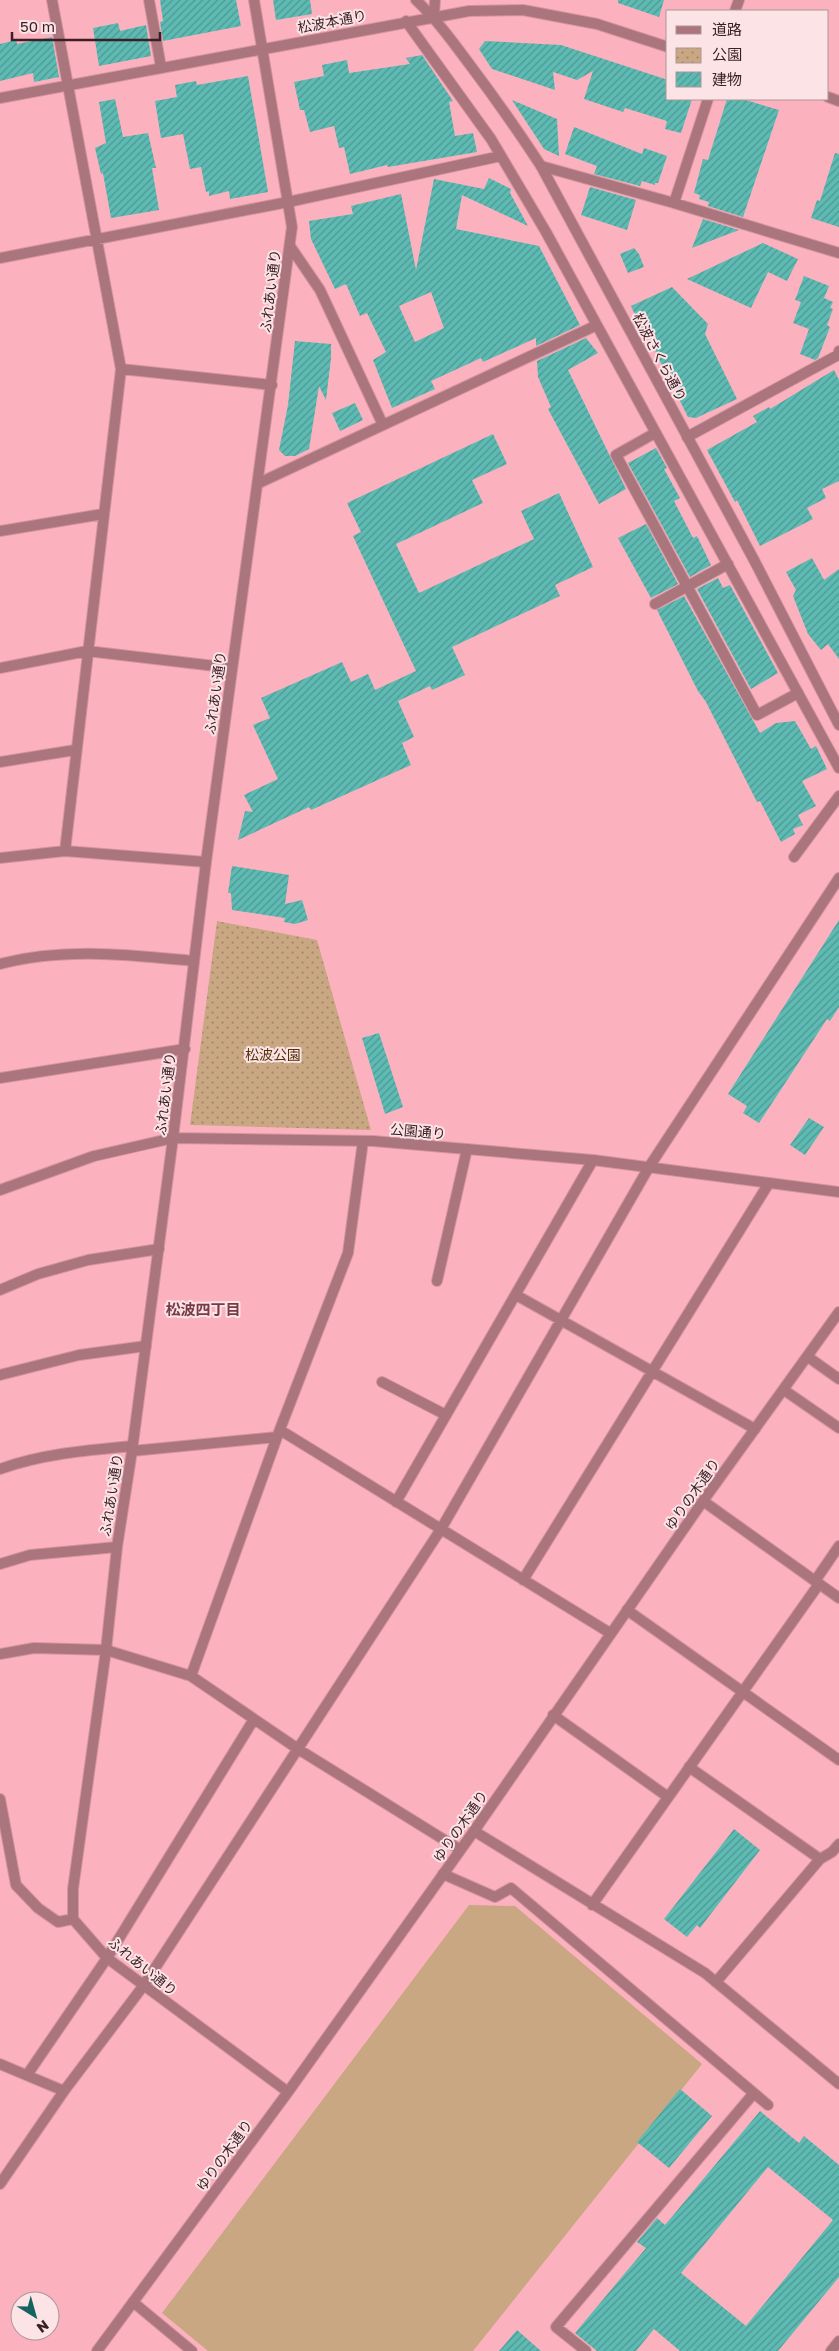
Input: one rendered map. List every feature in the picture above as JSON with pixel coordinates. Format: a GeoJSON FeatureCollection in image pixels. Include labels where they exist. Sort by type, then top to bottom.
{"type":"FeatureCollection","features":[{"type":"Feature","properties":{"kind":"street"},"geometry":{"type":"LineString","coordinates":[[52,0],[121,369],[65,851]]}},
{"type":"Feature","properties":{"kind":"street"},"geometry":{"type":"LineString","coordinates":[[149,0],[161,67]]}},
{"type":"Feature","properties":{"kind":"street","name":"ふれあい通り"},"geometry":{"type":"LineString","coordinates":[[254,0],[292,228],[259,483],[206,862],[185,1049],[132,1449],[117,1547],[106,1650],[73,1890],[72,1919],[107,1958],[288,2092]]}},
{"type":"Feature","properties":{"kind":"street","name":"松波さくら通り"},"geometry":{"type":"LineString","coordinates":[[416,0],[434,17],[508,115],[541,166],[839,725]]}},
{"type":"Feature","properties":{"kind":"street"},"geometry":{"type":"LineString","coordinates":[[434,17],[435,0]]}},
{"type":"Feature","properties":{"kind":"street","name":"松波本通り"},"geometry":{"type":"LineString","coordinates":[[0,98],[406,21],[469,11],[523,10],[596,24],[666,46]]}},
{"type":"Feature","properties":{"kind":"street"},"geometry":{"type":"LineString","coordinates":[[406,21],[501,156],[597,325],[839,768]]}},
{"type":"Feature","properties":{"kind":"street"},"geometry":{"type":"LineString","coordinates":[[674,202],[708,100]]}},
{"type":"Feature","properties":{"kind":"street"},"geometry":{"type":"LineString","coordinates":[[0,258],[288,202],[501,156]]}},
{"type":"Feature","properties":{"kind":"street"},"geometry":{"type":"LineString","coordinates":[[541,166],[674,202],[839,254]]}},
{"type":"Feature","properties":{"kind":"street"},"geometry":{"type":"LineString","coordinates":[[290,246],[320,290],[383,425]]}},
{"type":"Feature","properties":{"kind":"street"},"geometry":{"type":"LineString","coordinates":[[259,483],[597,325]]}},
{"type":"Feature","properties":{"kind":"street"},"geometry":{"type":"LineString","coordinates":[[687,437],[839,355]]}},
{"type":"Feature","properties":{"kind":"street"},"geometry":{"type":"LineString","coordinates":[[121,369],[272,385]]}},
{"type":"Feature","properties":{"kind":"street"},"geometry":{"type":"LineString","coordinates":[[655,433],[616,455],[757,715],[798,693]]}},
{"type":"Feature","properties":{"kind":"street"},"geometry":{"type":"LineString","coordinates":[[0,531],[103,514]]}},
{"type":"Feature","properties":{"kind":"street"},"geometry":{"type":"LineString","coordinates":[[655,604],[728,564]]}},
{"type":"Feature","properties":{"kind":"street"},"geometry":{"type":"LineString","coordinates":[[0,668],[87,650],[232,668]]}},
{"type":"Feature","properties":{"kind":"street"},"geometry":{"type":"LineString","coordinates":[[0,762],[76,750]]}},
{"type":"Feature","properties":{"kind":"street"},"geometry":{"type":"LineString","coordinates":[[794,857],[839,796]]}},
{"type":"Feature","properties":{"kind":"street"},"geometry":{"type":"LineString","coordinates":[[0,858],[65,851],[206,862]]}},
{"type":"Feature","properties":{"kind":"street"},"geometry":{"type":"LineString","coordinates":[[0,2184],[64,2091],[144,1985],[440,1529],[649,1167],[839,878]]}},
{"type":"Feature","properties":{"kind":"street"},"geometry":{"type":"LineString","coordinates":[[0,964],[22,958],[110,953],[194,961]]}},
{"type":"Feature","properties":{"kind":"street"},"geometry":{"type":"LineString","coordinates":[[0,1078],[185,1049]]}},
{"type":"Feature","properties":{"kind":"street","name":"公園通り"},"geometry":{"type":"LineString","coordinates":[[0,1190],[94,1156],[173,1138],[363,1141],[467,1149],[593,1160],[839,1192]]}},
{"type":"Feature","properties":{"kind":"street"},"geometry":{"type":"LineString","coordinates":[[191,1676],[278,1434],[348,1253],[363,1141]]}},
{"type":"Feature","properties":{"kind":"street"},"geometry":{"type":"LineString","coordinates":[[437,1280],[467,1149]]}},
{"type":"Feature","properties":{"kind":"street"},"geometry":{"type":"LineString","coordinates":[[396,1502],[593,1160]]}},
{"type":"Feature","properties":{"kind":"street"},"geometry":{"type":"LineString","coordinates":[[523,1580],[769,1183]]}},
{"type":"Feature","properties":{"kind":"street"},"geometry":{"type":"LineString","coordinates":[[0,1290],[38,1274],[88,1260],[159,1249]]}},
{"type":"Feature","properties":{"kind":"street"},"geometry":{"type":"LineString","coordinates":[[516,1295],[755,1429]]}},
{"type":"Feature","properties":{"kind":"street","name":"ゆりの木通り"},"geometry":{"type":"LineString","coordinates":[[97,2351],[288,2092],[474,1831],[703,1501],[839,1312]]}},
{"type":"Feature","properties":{"kind":"street"},"geometry":{"type":"LineString","coordinates":[[0,1375],[79,1355],[146,1346]]}},
{"type":"Feature","properties":{"kind":"street"},"geometry":{"type":"LineString","coordinates":[[808,1357],[839,1379]]}},
{"type":"Feature","properties":{"kind":"street"},"geometry":{"type":"LineString","coordinates":[[382,1382],[446,1416]]}},
{"type":"Feature","properties":{"kind":"street"},"geometry":{"type":"LineString","coordinates":[[784,1390],[839,1428]]}},
{"type":"Feature","properties":{"kind":"street"},"geometry":{"type":"LineString","coordinates":[[0,1469],[14,1464],[88,1450],[132,1449],[278,1434],[396,1502],[610,1633]]}},
{"type":"Feature","properties":{"kind":"street"},"geometry":{"type":"LineString","coordinates":[[703,1501],[839,1598]]}},
{"type":"Feature","properties":{"kind":"street"},"geometry":{"type":"LineString","coordinates":[[592,1905],[743,1692],[839,1546]]}},
{"type":"Feature","properties":{"kind":"street"},"geometry":{"type":"LineString","coordinates":[[0,1564],[30,1555],[117,1547]]}},
{"type":"Feature","properties":{"kind":"street"},"geometry":{"type":"LineString","coordinates":[[627,1610],[839,1760]]}},
{"type":"Feature","properties":{"kind":"street"},"geometry":{"type":"LineString","coordinates":[[0,1654],[34,1648],[106,1650],[191,1676],[298,1749],[459,1850]]}},
{"type":"Feature","properties":{"kind":"street"},"geometry":{"type":"LineString","coordinates":[[553,1715],[668,1797]]}},
{"type":"Feature","properties":{"kind":"street"},"geometry":{"type":"LineString","coordinates":[[27,2075],[107,1958],[254,1719]]}},
{"type":"Feature","properties":{"kind":"street"},"geometry":{"type":"LineString","coordinates":[[689,1767],[820,1859]]}},
{"type":"Feature","properties":{"kind":"street"},"geometry":{"type":"LineString","coordinates":[[0,1799],[4,1840],[16,1885],[38,1908],[58,1922],[72,1919]]}},
{"type":"Feature","properties":{"kind":"street"},"geometry":{"type":"LineString","coordinates":[[474,1831],[705,1973],[839,2084]]}},
{"type":"Feature","properties":{"kind":"street"},"geometry":{"type":"LineString","coordinates":[[716,1982],[820,1859],[832,1852],[839,1844]]}},
{"type":"Feature","properties":{"kind":"street"},"geometry":{"type":"LineString","coordinates":[[443,1874],[495,1898],[511,1888],[768,2105]]}},
{"type":"Feature","properties":{"kind":"street"},"geometry":{"type":"LineString","coordinates":[[0,2064],[64,2091]]}},
{"type":"Feature","properties":{"kind":"street"},"geometry":{"type":"LineString","coordinates":[[586,2351],[556,2326],[754,2093]]}},
{"type":"Feature","properties":{"kind":"street"},"geometry":{"type":"LineString","coordinates":[[133,2302],[192,2351]]}},
{"type":"Feature","properties":{"kind":"street"},"geometry":{"type":"LineString","coordinates":[[831,2351],[839,2341]]}},
{"type":"Feature","properties":{"kind":"green space","name":"松波公園"},"geometry":{"type":"Polygon","coordinates":[[[217,921],[317,940],[371,1130],[190,1125],[217,921]]]}},
{"type":"Feature","properties":{"kind":"green space"},"geometry":{"type":"Polygon","coordinates":[[[469,1905],[515,1906],[702,2064],[473,2351],[208,2351],[162,2313],[469,1905]]]}},
{"type":"Feature","properties":{"kind":"building"},"geometry":{"type":"Polygon","coordinates":[[[160,0],[236,0],[241,26],[163,41],[160,22],[163,21],[160,0]]]}},
{"type":"Feature","properties":{"kind":"building"},"geometry":{"type":"Polygon","coordinates":[[[273,0],[310,0],[312,14],[276,20],[273,0]]]}},
{"type":"Feature","properties":{"kind":"building"},"geometry":{"type":"Polygon","coordinates":[[[618,0],[664,0],[659,17],[618,3],[618,0]]]}},
{"type":"Feature","properties":{"kind":"building"},"geometry":{"type":"Polygon","coordinates":[[[118,23],[120,31],[146,25],[151,56],[99,66],[93,28],[118,23]]]}},
{"type":"Feature","properties":{"kind":"building"},"geometry":{"type":"Polygon","coordinates":[[[52,37],[59,77],[34,82],[33,73],[0,81],[0,44],[16,40],[17,44],[52,37]]]}},
{"type":"Feature","properties":{"kind":"building"},"geometry":{"type":"Polygon","coordinates":[[[485,41],[561,45],[666,79],[666,100],[692,100],[681,133],[665,129],[667,121],[625,108],[623,112],[584,99],[593,71],[577,80],[553,72],[555,90],[492,69],[479,49],[485,41]]]}},
{"type":"Feature","properties":{"kind":"building"},"geometry":{"type":"Polygon","coordinates":[[[422,55],[453,101],[449,102],[455,136],[473,133],[477,152],[388,167],[387,165],[350,174],[344,147],[339,148],[334,126],[310,132],[304,110],[300,110],[294,82],[324,76],[322,65],[347,60],[349,73],[410,64],[406,58],[422,55]]]}},
{"type":"Feature","properties":{"kind":"building"},"geometry":{"type":"Polygon","coordinates":[[[248,76],[268,192],[230,199],[229,191],[209,196],[209,191],[206,192],[201,167],[190,169],[183,134],[161,138],[155,101],[177,97],[175,85],[196,81],[197,85],[248,76]]]}},
{"type":"Feature","properties":{"kind":"building"},"geometry":{"type":"Polygon","coordinates":[[[115,99],[123,137],[148,133],[156,168],[152,168],[159,210],[111,218],[103,173],[101,174],[95,148],[106,143],[99,102],[115,99]]]}},
{"type":"Feature","properties":{"kind":"building"},"geometry":{"type":"Polygon","coordinates":[[[512,100],[557,119],[559,156],[544,149],[512,100]]]}},
{"type":"Feature","properties":{"kind":"building"},"geometry":{"type":"Polygon","coordinates":[[[727,100],[745,100],[779,110],[743,217],[708,206],[709,202],[699,199],[700,195],[694,193],[703,159],[708,160],[727,100]]]}},
{"type":"Feature","properties":{"kind":"building"},"geometry":{"type":"Polygon","coordinates":[[[574,127],[642,154],[644,148],[667,156],[658,183],[655,183],[655,185],[642,181],[640,186],[594,174],[597,166],[565,154],[574,127]]]}},
{"type":"Feature","properties":{"kind":"building"},"geometry":{"type":"Polygon","coordinates":[[[835,153],[839,154],[839,227],[811,218],[817,200],[820,201],[835,153]]]}},
{"type":"Feature","properties":{"kind":"building"},"geometry":{"type":"Polygon","coordinates":[[[489,178],[511,189],[510,193],[528,226],[462,195],[456,229],[539,246],[580,325],[536,346],[536,338],[483,362],[481,358],[431,381],[435,389],[392,408],[373,360],[386,352],[367,313],[360,316],[346,284],[335,289],[311,239],[309,221],[353,214],[351,206],[401,194],[416,270],[434,179],[484,189],[489,178]],[[431,292],[399,306],[415,342],[444,328],[431,292]]]}},
{"type":"Feature","properties":{"kind":"building"},"geometry":{"type":"Polygon","coordinates":[[[590,187],[636,200],[627,230],[581,215],[590,187]]]}},
{"type":"Feature","properties":{"kind":"building"},"geometry":{"type":"Polygon","coordinates":[[[703,219],[739,230],[692,248],[703,219]]]}},
{"type":"Feature","properties":{"kind":"building"},"geometry":{"type":"Polygon","coordinates":[[[763,243],[798,259],[787,281],[768,272],[751,308],[687,279],[763,243]]]}},
{"type":"Feature","properties":{"kind":"building"},"geometry":{"type":"Polygon","coordinates":[[[634,248],[639,254],[644,267],[628,273],[620,254],[634,248]]]}},
{"type":"Feature","properties":{"kind":"building"},"geometry":{"type":"Polygon","coordinates":[[[804,276],[829,286],[824,298],[833,302],[830,308],[833,309],[827,325],[830,327],[818,358],[815,360],[800,354],[809,329],[793,323],[801,302],[795,300],[804,276]]]}},
{"type":"Feature","properties":{"kind":"building"},"geometry":{"type":"Polygon","coordinates":[[[672,287],[708,324],[705,334],[737,399],[696,418],[688,417],[656,353],[646,326],[641,328],[631,306],[672,287]]]}},
{"type":"Feature","properties":{"kind":"building"},"geometry":{"type":"Polygon","coordinates":[[[586,338],[598,353],[568,370],[626,489],[599,504],[548,409],[551,407],[538,377],[537,361],[586,338]]]}},
{"type":"Feature","properties":{"kind":"building"},"geometry":{"type":"Polygon","coordinates":[[[295,341],[331,344],[331,358],[326,400],[319,386],[309,449],[295,456],[285,456],[279,450],[288,405],[295,341]]]}},
{"type":"Feature","properties":{"kind":"building"},"geometry":{"type":"Polygon","coordinates":[[[834,370],[839,380],[839,481],[822,489],[826,498],[807,508],[813,519],[760,546],[737,500],[735,502],[707,450],[757,422],[753,416],[769,407],[770,409],[834,370]]]}},
{"type":"Feature","properties":{"kind":"building"},"geometry":{"type":"Polygon","coordinates":[[[355,403],[363,420],[340,431],[332,413],[355,403]]]}},
{"type":"Feature","properties":{"kind":"building"},"geometry":{"type":"Polygon","coordinates":[[[493,434],[507,464],[472,480],[483,503],[396,544],[419,593],[534,539],[521,511],[559,493],[593,567],[555,585],[560,596],[452,647],[465,675],[432,690],[430,686],[398,701],[414,737],[402,743],[411,765],[311,810],[309,807],[238,840],[245,811],[253,812],[244,795],[278,779],[253,725],[270,718],[261,698],[342,662],[351,682],[368,674],[375,690],[416,671],[353,536],[361,532],[347,503],[493,434]]]}},
{"type":"Feature","properties":{"kind":"building"},"geometry":{"type":"Polygon","coordinates":[[[656,448],[667,468],[664,469],[680,498],[674,501],[693,538],[697,536],[711,565],[690,577],[628,463],[656,448]]]}},
{"type":"Feature","properties":{"kind":"building"},"geometry":{"type":"Polygon","coordinates":[[[646,524],[678,584],[651,598],[618,538],[646,524]]]}},
{"type":"Feature","properties":{"kind":"building"},"geometry":{"type":"Polygon","coordinates":[[[812,558],[824,580],[839,569],[839,659],[828,644],[821,650],[808,634],[793,596],[796,590],[786,572],[812,558]]]}},
{"type":"Feature","properties":{"kind":"building"},"geometry":{"type":"Polygon","coordinates":[[[718,578],[723,588],[730,585],[778,673],[751,689],[697,589],[718,578]]]}},
{"type":"Feature","properties":{"kind":"building"},"geometry":{"type":"Polygon","coordinates":[[[684,596],[760,733],[776,723],[795,721],[811,749],[816,746],[827,769],[802,781],[816,806],[798,815],[803,825],[793,829],[795,834],[781,842],[760,801],[757,802],[657,610],[684,596]]]}},
{"type":"Feature","properties":{"kind":"building"},"geometry":{"type":"Polygon","coordinates":[[[232,866],[289,875],[285,904],[302,900],[308,920],[295,924],[284,922],[285,918],[232,910],[231,893],[228,893],[232,866]]]}},
{"type":"Feature","properties":{"kind":"building"},"geometry":{"type":"Polygon","coordinates":[[[839,920],[839,1007],[830,1021],[827,1019],[759,1123],[743,1113],[747,1106],[728,1094],[839,920]]]}},
{"type":"Feature","properties":{"kind":"building"},"geometry":{"type":"Polygon","coordinates":[[[379,1033],[403,1107],[385,1114],[362,1038],[379,1033]]]}},
{"type":"Feature","properties":{"kind":"building"},"geometry":{"type":"Polygon","coordinates":[[[809,1118],[824,1127],[805,1155],[790,1145],[809,1118]]]}},
{"type":"Feature","properties":{"kind":"building"},"geometry":{"type":"Polygon","coordinates":[[[734,1829],[760,1850],[700,1928],[697,1925],[687,1937],[664,1919],[734,1829]]]}},
{"type":"Feature","properties":{"kind":"building"},"geometry":{"type":"Polygon","coordinates":[[[680,2089],[712,2116],[669,2168],[637,2142],[680,2089]]]}},
{"type":"Feature","properties":{"kind":"building"},"geometry":{"type":"Polygon","coordinates":[[[760,2111],[799,2143],[804,2136],[839,2165],[839,2277],[778,2351],[680,2351],[654,2329],[636,2351],[597,2351],[575,2333],[646,2248],[637,2242],[657,2218],[665,2225],[760,2111]],[[768,2167],[681,2273],[746,2326],[833,2220],[768,2167]]]}},
{"type":"Feature","properties":{"kind":"building"},"geometry":{"type":"Polygon","coordinates":[[[517,2330],[541,2351],[499,2351],[517,2330]]]}},
{"type":"Feature","properties":{"kind":"district","name":"松波四丁目"},"geometry":{"type":"Point","coordinates":[203,1309]}}]}
